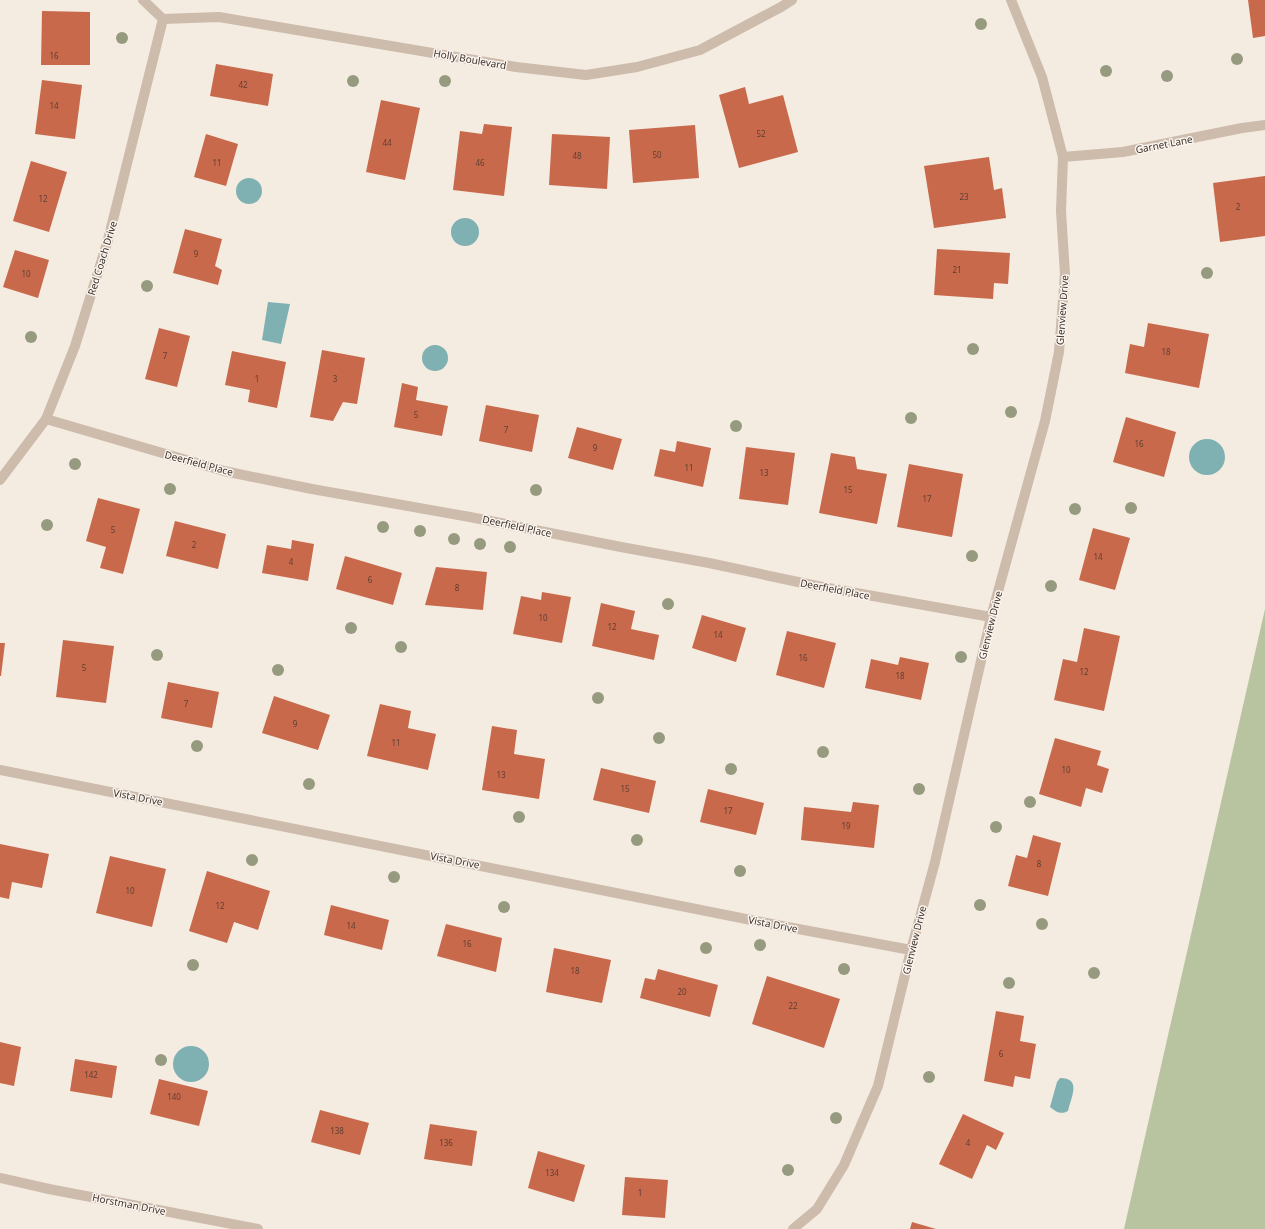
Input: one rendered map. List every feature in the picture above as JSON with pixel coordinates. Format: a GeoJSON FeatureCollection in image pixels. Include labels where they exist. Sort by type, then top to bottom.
{"type":"FeatureCollection","features":[{"type":"Feature","properties":{"kind":"street"},"geometry":{"type":"LineString","coordinates":[[143,0],[163,19]]}},
{"type":"Feature","properties":{"kind":"street","name":"Holly Boulevard"},"geometry":{"type":"LineString","coordinates":[[163,19],[219,17],[331,35],[516,68],[586,75],[637,67],[700,50],[781,8],[792,0]]}},
{"type":"Feature","properties":{"kind":"street","name":"Glenview Drive"},"geometry":{"type":"LineString","coordinates":[[793,1229],[817,1209],[836,1178],[848,1157],[878,1086],[911,950],[935,862],[991,617],[1045,421],[1059,352],[1065,274],[1061,211],[1063,157],[1042,77],[1011,0]]}},
{"type":"Feature","properties":{"kind":"street","name":"Red Coach Drive"},"geometry":{"type":"LineString","coordinates":[[0,480],[46,419],[75,346],[108,240],[163,19]]}},
{"type":"Feature","properties":{"kind":"street","name":"Garnet Lane"},"geometry":{"type":"LineString","coordinates":[[1063,157],[1123,152],[1242,128],[1265,125]]}},
{"type":"Feature","properties":{"kind":"street","name":"Deerfield Place"},"geometry":{"type":"LineString","coordinates":[[46,419],[224,471],[312,489],[464,515],[621,547],[709,563],[817,586],[991,617]]}},
{"type":"Feature","properties":{"kind":"street","name":"Vista Drive"},"geometry":{"type":"LineString","coordinates":[[0,770],[758,921],[911,950]]}},
{"type":"Feature","properties":{"kind":"street","name":"Horstman Drive"},"geometry":{"type":"LineString","coordinates":[[0,1178],[258,1229]]}},
{"type":"Feature","properties":{"kind":"green space"},"geometry":{"type":"Polygon","coordinates":[[[1265,609],[1265,1229],[1124,1229],[1265,609]]]}},
{"type":"Feature","properties":{"kind":"water"},"geometry":{"type":"Polygon","coordinates":[[[249,178],[258,182],[262,191],[258,200],[249,204],[240,200],[236,191],[240,182],[249,178]]]}},
{"type":"Feature","properties":{"kind":"water"},"geometry":{"type":"Polygon","coordinates":[[[465,218],[475,222],[479,232],[475,242],[465,246],[455,242],[451,232],[455,222],[465,218]]]}},
{"type":"Feature","properties":{"kind":"water"},"geometry":{"type":"Polygon","coordinates":[[[268,302],[290,304],[281,344],[262,340],[268,302]]]}},
{"type":"Feature","properties":{"kind":"water"},"geometry":{"type":"Polygon","coordinates":[[[435,345],[444,349],[448,358],[444,367],[435,371],[426,367],[422,358],[426,349],[435,345]]]}},
{"type":"Feature","properties":{"kind":"water"},"geometry":{"type":"Polygon","coordinates":[[[1211,439],[1220,444],[1224,450],[1224,464],[1220,470],[1211,475],[1203,475],[1194,470],[1190,464],[1189,453],[1194,444],[1200,440],[1211,439]]]}},
{"type":"Feature","properties":{"kind":"water"},"geometry":{"type":"Polygon","coordinates":[[[195,1046],[204,1051],[208,1057],[208,1071],[204,1077],[195,1082],[187,1082],[178,1077],[174,1071],[173,1060],[178,1051],[184,1047],[195,1046]]]}},
{"type":"Feature","properties":{"kind":"water"},"geometry":{"type":"Polygon","coordinates":[[[1060,1078],[1071,1081],[1073,1085],[1073,1094],[1068,1111],[1063,1113],[1056,1112],[1050,1107],[1057,1082],[1060,1078]]]}},
{"type":"Feature","properties":{"kind":"building"},"geometry":{"type":"Polygon","coordinates":[[[1248,0],[1265,0],[1265,36],[1253,38],[1248,0]]]}},
{"type":"Feature","properties":{"kind":"building"},"geometry":{"type":"Polygon","coordinates":[[[42,11],[90,12],[90,65],[41,65],[42,11]]]}},
{"type":"Feature","properties":{"kind":"building"},"geometry":{"type":"Polygon","coordinates":[[[216,64],[273,74],[268,106],[210,96],[216,64]]]}},
{"type":"Feature","properties":{"kind":"building"},"geometry":{"type":"Polygon","coordinates":[[[42,80],[82,85],[75,139],[35,134],[42,80]]]}},
{"type":"Feature","properties":{"kind":"building"},"geometry":{"type":"Polygon","coordinates":[[[745,87],[749,104],[783,95],[798,152],[739,168],[719,95],[745,87]]]}},
{"type":"Feature","properties":{"kind":"building"},"geometry":{"type":"Polygon","coordinates":[[[381,100],[420,108],[405,180],[366,172],[381,100]]]}},
{"type":"Feature","properties":{"kind":"building"},"geometry":{"type":"Polygon","coordinates":[[[484,124],[512,127],[504,196],[453,190],[460,131],[482,134],[484,124]]]}},
{"type":"Feature","properties":{"kind":"building"},"geometry":{"type":"Polygon","coordinates":[[[695,125],[699,178],[633,183],[629,130],[695,125]]]}},
{"type":"Feature","properties":{"kind":"building"},"geometry":{"type":"Polygon","coordinates":[[[206,134],[238,144],[226,186],[194,177],[206,134]]]}},
{"type":"Feature","properties":{"kind":"building"},"geometry":{"type":"Polygon","coordinates":[[[552,134],[610,137],[607,189],[549,185],[552,134]]]}},
{"type":"Feature","properties":{"kind":"building"},"geometry":{"type":"Polygon","coordinates":[[[989,157],[994,190],[1002,188],[1006,218],[934,228],[924,166],[989,157]]]}},
{"type":"Feature","properties":{"kind":"building"},"geometry":{"type":"Polygon","coordinates":[[[31,161],[67,172],[49,232],[13,221],[31,161]]]}},
{"type":"Feature","properties":{"kind":"building"},"geometry":{"type":"Polygon","coordinates":[[[1265,176],[1265,236],[1220,242],[1213,183],[1265,176]]]}},
{"type":"Feature","properties":{"kind":"building"},"geometry":{"type":"Polygon","coordinates":[[[185,229],[222,239],[215,266],[222,270],[218,285],[173,273],[185,229]]]}},
{"type":"Feature","properties":{"kind":"building"},"geometry":{"type":"Polygon","coordinates":[[[937,249],[1010,253],[1008,284],[994,283],[993,299],[934,295],[937,249]]]}},
{"type":"Feature","properties":{"kind":"building"},"geometry":{"type":"Polygon","coordinates":[[[15,250],[49,260],[38,298],[3,287],[15,250]]]}},
{"type":"Feature","properties":{"kind":"building"},"geometry":{"type":"Polygon","coordinates":[[[1148,323],[1209,334],[1199,388],[1125,373],[1130,344],[1144,347],[1148,323]]]}},
{"type":"Feature","properties":{"kind":"building"},"geometry":{"type":"Polygon","coordinates":[[[159,328],[190,336],[177,387],[145,379],[159,328]]]}},
{"type":"Feature","properties":{"kind":"building"},"geometry":{"type":"Polygon","coordinates":[[[322,350],[365,358],[357,404],[343,402],[333,421],[310,417],[322,350]]]}},
{"type":"Feature","properties":{"kind":"building"},"geometry":{"type":"Polygon","coordinates":[[[232,351],[286,362],[277,408],[248,402],[250,390],[225,385],[232,351]]]}},
{"type":"Feature","properties":{"kind":"building"},"geometry":{"type":"Polygon","coordinates":[[[402,383],[418,387],[416,400],[448,406],[442,436],[394,427],[402,383]]]}},
{"type":"Feature","properties":{"kind":"building"},"geometry":{"type":"Polygon","coordinates":[[[486,405],[539,415],[532,452],[479,441],[486,405]]]}},
{"type":"Feature","properties":{"kind":"building"},"geometry":{"type":"Polygon","coordinates":[[[1126,417],[1176,432],[1164,477],[1113,462],[1126,417]]]}},
{"type":"Feature","properties":{"kind":"building"},"geometry":{"type":"Polygon","coordinates":[[[577,427],[622,439],[613,470],[568,458],[577,427]]]}},
{"type":"Feature","properties":{"kind":"building"},"geometry":{"type":"Polygon","coordinates":[[[677,441],[711,448],[703,487],[654,476],[660,449],[675,452],[677,441]]]}},
{"type":"Feature","properties":{"kind":"building"},"geometry":{"type":"Polygon","coordinates":[[[746,447],[795,453],[788,505],[739,499],[746,447]]]}},
{"type":"Feature","properties":{"kind":"building"},"geometry":{"type":"Polygon","coordinates":[[[831,453],[855,457],[857,469],[887,474],[877,524],[819,513],[831,453]]]}},
{"type":"Feature","properties":{"kind":"building"},"geometry":{"type":"Polygon","coordinates":[[[909,464],[963,474],[952,537],[897,527],[909,464]]]}},
{"type":"Feature","properties":{"kind":"building"},"geometry":{"type":"Polygon","coordinates":[[[98,498],[140,509],[123,574],[100,568],[106,547],[86,541],[98,498]]]}},
{"type":"Feature","properties":{"kind":"building"},"geometry":{"type":"Polygon","coordinates":[[[175,521],[226,534],[218,569],[166,556],[175,521]]]}},
{"type":"Feature","properties":{"kind":"building"},"geometry":{"type":"Polygon","coordinates":[[[1093,528],[1130,538],[1115,590],[1079,580],[1093,528]]]}},
{"type":"Feature","properties":{"kind":"building"},"geometry":{"type":"Polygon","coordinates":[[[292,540],[314,544],[308,581],[262,573],[267,545],[291,549],[292,540]]]}},
{"type":"Feature","properties":{"kind":"building"},"geometry":{"type":"Polygon","coordinates":[[[345,556],[402,573],[393,605],[336,589],[345,556]]]}},
{"type":"Feature","properties":{"kind":"building"},"geometry":{"type":"Polygon","coordinates":[[[436,567],[487,572],[483,610],[425,605],[436,567]]]}},
{"type":"Feature","properties":{"kind":"building"},"geometry":{"type":"Polygon","coordinates":[[[542,592],[571,597],[562,643],[513,634],[521,596],[541,600],[542,592]]]}},
{"type":"Feature","properties":{"kind":"building"},"geometry":{"type":"Polygon","coordinates":[[[601,603],[635,611],[631,629],[659,635],[654,660],[592,646],[601,603]]]}},
{"type":"Feature","properties":{"kind":"building"},"geometry":{"type":"Polygon","coordinates":[[[702,615],[746,628],[736,662],[692,648],[702,615]]]}},
{"type":"Feature","properties":{"kind":"building"},"geometry":{"type":"Polygon","coordinates":[[[1084,628],[1120,636],[1104,711],[1054,700],[1063,659],[1077,662],[1084,628]]]}},
{"type":"Feature","properties":{"kind":"building"},"geometry":{"type":"Polygon","coordinates":[[[787,631],[836,643],[824,688],[776,675],[787,631]]]}},
{"type":"Feature","properties":{"kind":"building"},"geometry":{"type":"Polygon","coordinates":[[[63,640],[114,646],[106,703],[56,697],[63,640]]]}},
{"type":"Feature","properties":{"kind":"building"},"geometry":{"type":"Polygon","coordinates":[[[0,643],[5,643],[1,676],[0,676],[0,643]]]}},
{"type":"Feature","properties":{"kind":"building"},"geometry":{"type":"Polygon","coordinates":[[[900,657],[929,663],[921,700],[865,688],[871,659],[898,665],[900,657]]]}},
{"type":"Feature","properties":{"kind":"building"},"geometry":{"type":"Polygon","coordinates":[[[168,682],[219,692],[212,728],[161,718],[168,682]]]}},
{"type":"Feature","properties":{"kind":"building"},"geometry":{"type":"Polygon","coordinates":[[[274,696],[330,715],[318,750],[262,733],[274,696]]]}},
{"type":"Feature","properties":{"kind":"building"},"geometry":{"type":"Polygon","coordinates":[[[380,704],[411,711],[408,728],[436,734],[428,770],[367,756],[380,704]]]}},
{"type":"Feature","properties":{"kind":"building"},"geometry":{"type":"Polygon","coordinates":[[[492,726],[517,730],[514,754],[545,759],[539,799],[482,790],[492,726]]]}},
{"type":"Feature","properties":{"kind":"building"},"geometry":{"type":"Polygon","coordinates":[[[1055,738],[1101,751],[1097,765],[1109,769],[1102,793],[1086,788],[1081,807],[1039,794],[1055,738]]]}},
{"type":"Feature","properties":{"kind":"building"},"geometry":{"type":"Polygon","coordinates":[[[601,768],[656,781],[649,813],[593,800],[601,768]]]}},
{"type":"Feature","properties":{"kind":"building"},"geometry":{"type":"Polygon","coordinates":[[[708,789],[764,803],[756,835],[700,822],[708,789]]]}},
{"type":"Feature","properties":{"kind":"building"},"geometry":{"type":"Polygon","coordinates":[[[853,802],[879,805],[874,848],[801,840],[804,807],[851,812],[853,802]]]}},
{"type":"Feature","properties":{"kind":"building"},"geometry":{"type":"Polygon","coordinates":[[[1033,835],[1061,843],[1048,896],[1008,886],[1016,855],[1027,858],[1033,835]]]}},
{"type":"Feature","properties":{"kind":"building"},"geometry":{"type":"Polygon","coordinates":[[[0,844],[49,854],[42,888],[12,882],[9,899],[0,897],[0,844]]]}},
{"type":"Feature","properties":{"kind":"building"},"geometry":{"type":"Polygon","coordinates":[[[110,856],[166,869],[152,927],[96,913],[110,856]]]}},
{"type":"Feature","properties":{"kind":"building"},"geometry":{"type":"Polygon","coordinates":[[[207,871],[270,891],[258,930],[234,922],[227,943],[189,931],[207,871]]]}},
{"type":"Feature","properties":{"kind":"building"},"geometry":{"type":"Polygon","coordinates":[[[331,905],[389,920],[382,950],[324,935],[331,905]]]}},
{"type":"Feature","properties":{"kind":"building"},"geometry":{"type":"Polygon","coordinates":[[[446,924],[502,938],[496,972],[437,956],[446,924]]]}},
{"type":"Feature","properties":{"kind":"building"},"geometry":{"type":"Polygon","coordinates":[[[554,948],[611,960],[602,1003],[546,992],[554,948]]]}},
{"type":"Feature","properties":{"kind":"building"},"geometry":{"type":"Polygon","coordinates":[[[658,969],[718,985],[710,1017],[640,998],[645,978],[655,980],[658,969]]]}},
{"type":"Feature","properties":{"kind":"building"},"geometry":{"type":"Polygon","coordinates":[[[767,976],[840,999],[824,1048],[752,1024],[767,976]]]}},
{"type":"Feature","properties":{"kind":"building"},"geometry":{"type":"Polygon","coordinates":[[[996,1011],[1024,1016],[1020,1041],[1036,1044],[1030,1079],[1015,1076],[1013,1087],[984,1081],[996,1011]]]}},
{"type":"Feature","properties":{"kind":"building"},"geometry":{"type":"Polygon","coordinates":[[[0,1042],[21,1047],[14,1086],[0,1083],[0,1042]]]}},
{"type":"Feature","properties":{"kind":"building"},"geometry":{"type":"Polygon","coordinates":[[[75,1059],[117,1066],[112,1098],[70,1091],[75,1059]]]}},
{"type":"Feature","properties":{"kind":"building"},"geometry":{"type":"Polygon","coordinates":[[[159,1079],[208,1091],[199,1126],[150,1114],[159,1079]]]}},
{"type":"Feature","properties":{"kind":"building"},"geometry":{"type":"Polygon","coordinates":[[[320,1110],[369,1123],[360,1155],[311,1142],[320,1110]]]}},
{"type":"Feature","properties":{"kind":"building"},"geometry":{"type":"Polygon","coordinates":[[[963,1114],[1004,1133],[996,1150],[987,1145],[972,1179],[939,1164],[963,1114]]]}},
{"type":"Feature","properties":{"kind":"building"},"geometry":{"type":"Polygon","coordinates":[[[430,1124],[477,1131],[472,1166],[424,1159],[430,1124]]]}},
{"type":"Feature","properties":{"kind":"building"},"geometry":{"type":"Polygon","coordinates":[[[538,1151],[585,1165],[574,1202],[528,1188],[538,1151]]]}},
{"type":"Feature","properties":{"kind":"building"},"geometry":{"type":"Polygon","coordinates":[[[625,1177],[668,1180],[665,1218],[622,1215],[625,1177]]]}},
{"type":"Feature","properties":{"kind":"building"},"geometry":{"type":"Polygon","coordinates":[[[912,1222],[936,1229],[910,1229],[912,1222]]]}}]}
